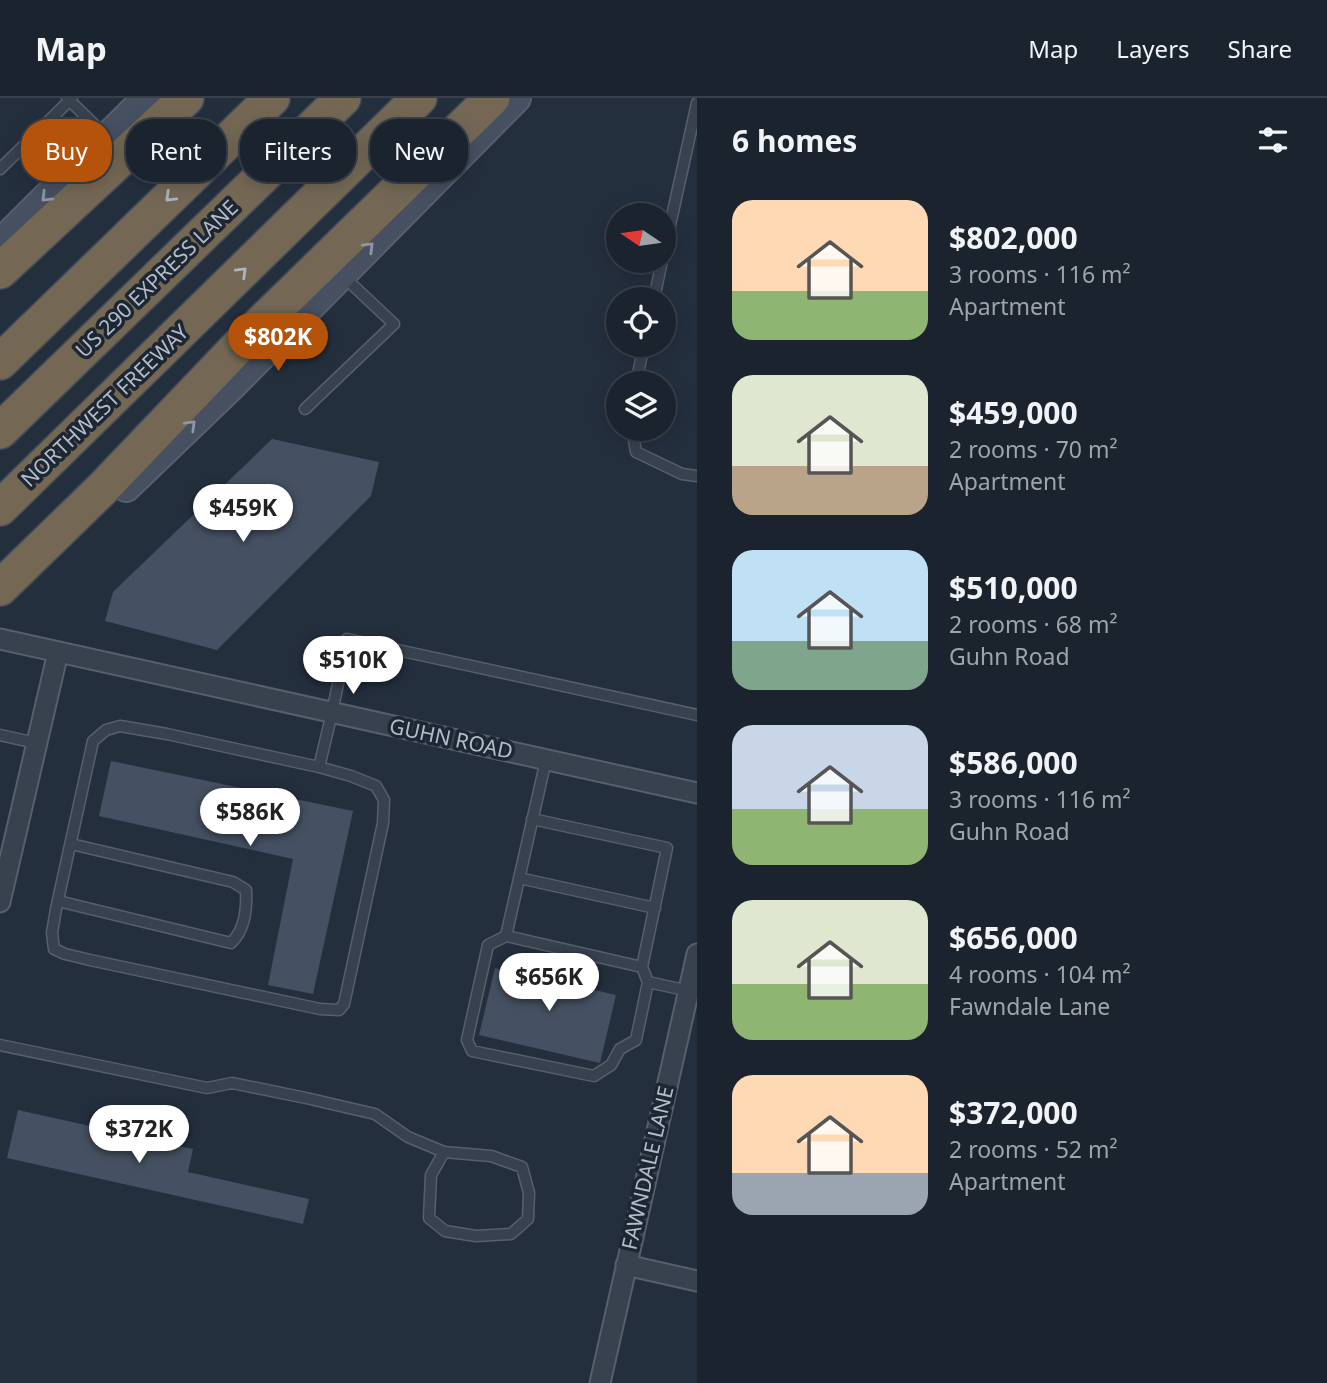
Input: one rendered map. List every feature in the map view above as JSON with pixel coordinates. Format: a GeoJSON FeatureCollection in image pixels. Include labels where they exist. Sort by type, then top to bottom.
{"type":"FeatureCollection","features":[{"type":"Feature","properties":{"kind":"highway"},"geometry":{"type":"LineString","coordinates":[[0,271],[186,98]]}},
{"type":"Feature","properties":{"kind":"highway"},"geometry":{"type":"LineString","coordinates":[[0,362],[272,98]]}},
{"type":"Feature","properties":{"kind":"highway","name":"US 290 EXPRESS LANE"},"geometry":{"type":"LineString","coordinates":[[0,431],[343,98]]}},
{"type":"Feature","properties":{"kind":"highway","name":"NORTHWEST FREEWAY"},"geometry":{"type":"LineString","coordinates":[[0,508],[419,98]]}},
{"type":"Feature","properties":{"kind":"highway"},"geometry":{"type":"LineString","coordinates":[[0,588],[101,490],[250,334],[492,98]]}},
{"type":"Feature","properties":{"kind":"main road"},"geometry":{"type":"LineString","coordinates":[[112,132],[148,98]]}},
{"type":"Feature","properties":{"kind":"main road"},"geometry":{"type":"LineString","coordinates":[[0,608],[230,387],[516,98]]}},
{"type":"Feature","properties":{"kind":"main road"},"geometry":{"type":"LineString","coordinates":[[0,244],[62,182]]}},
{"type":"Feature","properties":{"kind":"street","name":"GUHN ROAD"},"geometry":{"type":"LineString","coordinates":[[0,639],[697,793]]}},
{"type":"Feature","properties":{"kind":"street"},"geometry":{"type":"LineString","coordinates":[[0,902],[58,652]]}},
{"type":"Feature","properties":{"kind":"street","name":"FAWNDALE LANE"},"geometry":{"type":"LineString","coordinates":[[600,1383],[697,954]]}},
{"type":"Feature","properties":{"kind":"street"},"geometry":{"type":"LineString","coordinates":[[626,1265],[697,1281]]}},
{"type":"Feature","properties":{"kind":"lane"},"geometry":{"type":"LineString","coordinates":[[0,169],[70,99],[89,119]]}},
{"type":"Feature","properties":{"kind":"lane"},"geometry":{"type":"LineString","coordinates":[[675,203],[697,103]]}},
{"type":"Feature","properties":{"kind":"lane"},"geometry":{"type":"LineString","coordinates":[[305,409],[394,324],[342,275]]}},
{"type":"Feature","properties":{"kind":"lane"},"geometry":{"type":"LineString","coordinates":[[634,441],[636,452],[682,474],[697,476]]}},
{"type":"Feature","properties":{"kind":"lane"},"geometry":{"type":"LineString","coordinates":[[319,767],[347,639],[697,715]]}},
{"type":"Feature","properties":{"kind":"lane"},"geometry":{"type":"LineString","coordinates":[[120,726],[319,767],[376,786],[384,800],[383,823],[344,1004],[339,1010],[320,1009],[65,954],[54,949],[51,933],[84,773],[93,741],[106,730],[120,726]]}},
{"type":"Feature","properties":{"kind":"lane"},"geometry":{"type":"LineString","coordinates":[[0,736],[36,743]]}},
{"type":"Feature","properties":{"kind":"lane"},"geometry":{"type":"LineString","coordinates":[[506,936],[546,760]]}},
{"type":"Feature","properties":{"kind":"lane"},"geometry":{"type":"LineString","coordinates":[[533,819],[667,848],[642,967],[648,982],[636,1040],[620,1049],[611,1065],[594,1076],[472,1051],[467,1040],[488,945],[506,936],[642,967]]}},
{"type":"Feature","properties":{"kind":"lane"},"geometry":{"type":"LineString","coordinates":[[58,901],[231,943],[237,937],[247,908],[246,890],[233,882],[71,844]]}},
{"type":"Feature","properties":{"kind":"lane"},"geometry":{"type":"LineString","coordinates":[[519,878],[655,908]]}},
{"type":"Feature","properties":{"kind":"lane"},"geometry":{"type":"LineString","coordinates":[[648,982],[689,991]]}},
{"type":"Feature","properties":{"kind":"lane"},"geometry":{"type":"LineString","coordinates":[[0,1045],[207,1088],[232,1083],[375,1114],[408,1137],[444,1152],[491,1156],[522,1167],[529,1193],[528,1219],[511,1234],[476,1236],[445,1231],[437,1225],[429,1218],[431,1175],[444,1152]]}},
{"type":"Feature","properties":{"kind":"building"},"geometry":{"type":"Polygon","coordinates":[[[272,439],[379,462],[371,496],[217,650],[105,621],[113,592],[272,439]]]}},
{"type":"Feature","properties":{"kind":"building"},"geometry":{"type":"Polygon","coordinates":[[[111,761],[353,811],[313,994],[268,985],[293,859],[99,816],[111,761]]]}},
{"type":"Feature","properties":{"kind":"building"},"geometry":{"type":"Polygon","coordinates":[[[562,962],[582,966],[578,986],[616,995],[600,1063],[479,1035],[495,968],[558,982],[562,962]]]}},
{"type":"Feature","properties":{"kind":"building"},"geometry":{"type":"Polygon","coordinates":[[[18,1110],[193,1149],[188,1172],[309,1199],[303,1224],[7,1158],[18,1110]]]}}]}
